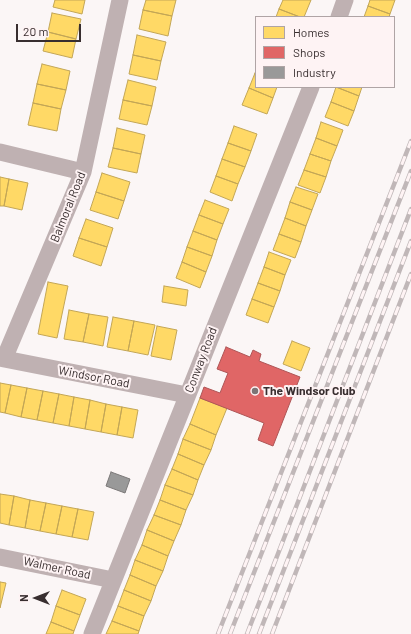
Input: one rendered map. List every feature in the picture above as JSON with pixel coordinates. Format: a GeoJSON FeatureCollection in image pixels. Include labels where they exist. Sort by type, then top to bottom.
{"type":"FeatureCollection","features":[{"type":"Feature","properties":{"kind":"street","name":"Balmoral Road"},"geometry":{"type":"LineString","coordinates":[[2,359],[83,172],[120,0]]}},
{"type":"Feature","properties":{"kind":"street"},"geometry":{"type":"LineString","coordinates":[[339,16],[345,0]]}},
{"type":"Feature","properties":{"kind":"street","name":"Conway Road"},"geometry":{"type":"LineString","coordinates":[[92,634],[310,88]]}},
{"type":"Feature","properties":{"kind":"street"},"geometry":{"type":"LineString","coordinates":[[0,152],[83,172]]}},
{"type":"Feature","properties":{"kind":"street","name":"Windsor Road"},"geometry":{"type":"LineString","coordinates":[[2,359],[188,395]]}},
{"type":"Feature","properties":{"kind":"street","name":"Walmer Road"},"geometry":{"type":"LineString","coordinates":[[0,557],[113,580]]}},
{"type":"Feature","properties":{"kind":"building: Homes"},"geometry":{"type":"Polygon","coordinates":[[[55,0],[85,0],[82,14],[53,7],[55,0]]]}},
{"type":"Feature","properties":{"kind":"building: Homes"},"geometry":{"type":"Polygon","coordinates":[[[146,0],[176,0],[172,16],[143,10],[146,0]]]}},
{"type":"Feature","properties":{"kind":"building: Homes"},"geometry":{"type":"Polygon","coordinates":[[[283,0],[311,0],[304,16],[297,16],[279,9],[283,0]]]}},
{"type":"Feature","properties":{"kind":"building: Homes"},"geometry":{"type":"Polygon","coordinates":[[[370,0],[395,0],[390,14],[368,6],[370,0]]]}},
{"type":"Feature","properties":{"kind":"building: Homes"},"geometry":{"type":"Polygon","coordinates":[[[368,6],[390,14],[389,16],[364,16],[368,6]]]}},
{"type":"Feature","properties":{"kind":"building: Homes"},"geometry":{"type":"Polygon","coordinates":[[[279,9],[297,16],[276,16],[279,9]]]}},
{"type":"Feature","properties":{"kind":"building: Homes"},"geometry":{"type":"Polygon","coordinates":[[[143,10],[172,16],[168,36],[139,29],[143,10]]]}},
{"type":"Feature","properties":{"kind":"building: Homes"},"geometry":{"type":"Polygon","coordinates":[[[52,13],[81,19],[76,39],[48,32],[52,13]]]}},
{"type":"Feature","properties":{"kind":"building: Homes"},"geometry":{"type":"Polygon","coordinates":[[[48,32],[76,39],[72,58],[43,51],[48,32]]]}},
{"type":"Feature","properties":{"kind":"building: Homes"},"geometry":{"type":"Polygon","coordinates":[[[137,35],[166,42],[161,61],[133,55],[137,35]]]}},
{"type":"Feature","properties":{"kind":"building: Homes"},"geometry":{"type":"Polygon","coordinates":[[[133,55],[161,61],[157,80],[129,74],[133,55]]]}},
{"type":"Feature","properties":{"kind":"building: Homes"},"geometry":{"type":"Polygon","coordinates":[[[42,64],[70,71],[66,90],[37,84],[42,64]]]}},
{"type":"Feature","properties":{"kind":"building: Homes"},"geometry":{"type":"Polygon","coordinates":[[[255,73],[255,88],[277,88],[273,98],[249,88],[255,73]]]}},
{"type":"Feature","properties":{"kind":"building: Homes"},"geometry":{"type":"Polygon","coordinates":[[[128,80],[156,87],[152,106],[123,100],[128,80]]]}},
{"type":"Feature","properties":{"kind":"building: Homes"},"geometry":{"type":"Polygon","coordinates":[[[37,84],[66,90],[61,109],[33,103],[37,84]]]}},
{"type":"Feature","properties":{"kind":"building: Homes"},"geometry":{"type":"Polygon","coordinates":[[[249,88],[273,98],[267,114],[242,105],[249,88]]]}},
{"type":"Feature","properties":{"kind":"building: Homes"},"geometry":{"type":"Polygon","coordinates":[[[336,88],[359,96],[354,111],[331,102],[336,88]]]}},
{"type":"Feature","properties":{"kind":"building: Homes"},"geometry":{"type":"Polygon","coordinates":[[[339,88],[362,88],[359,96],[339,88]]]}},
{"type":"Feature","properties":{"kind":"building: Homes"},"geometry":{"type":"Polygon","coordinates":[[[123,100],[152,106],[147,125],[119,119],[123,100]]]}},
{"type":"Feature","properties":{"kind":"building: Homes"},"geometry":{"type":"Polygon","coordinates":[[[331,102],[354,111],[348,126],[325,117],[331,102]]]}},
{"type":"Feature","properties":{"kind":"building: Homes"},"geometry":{"type":"Polygon","coordinates":[[[33,103],[61,109],[57,131],[28,125],[33,103]]]}},
{"type":"Feature","properties":{"kind":"building: Homes"},"geometry":{"type":"Polygon","coordinates":[[[321,122],[343,130],[337,146],[316,138],[321,122]]]}},
{"type":"Feature","properties":{"kind":"building: Homes"},"geometry":{"type":"Polygon","coordinates":[[[234,126],[257,134],[251,151],[228,143],[234,126]]]}},
{"type":"Feature","properties":{"kind":"building: Homes"},"geometry":{"type":"Polygon","coordinates":[[[117,128],[145,135],[141,154],[113,148],[117,128]]]}},
{"type":"Feature","properties":{"kind":"building: Homes"},"geometry":{"type":"Polygon","coordinates":[[[316,138],[337,146],[331,161],[310,154],[316,138]]]}},
{"type":"Feature","properties":{"kind":"building: Homes"},"geometry":{"type":"Polygon","coordinates":[[[228,143],[251,151],[245,167],[222,159],[228,143]]]}},
{"type":"Feature","properties":{"kind":"building: Homes"},"geometry":{"type":"Polygon","coordinates":[[[113,148],[141,154],[137,173],[108,167],[113,148]]]}},
{"type":"Feature","properties":{"kind":"building: Homes"},"geometry":{"type":"Polygon","coordinates":[[[310,154],[331,161],[326,177],[304,170],[310,154]]]}},
{"type":"Feature","properties":{"kind":"building: Homes"},"geometry":{"type":"Polygon","coordinates":[[[222,159],[245,167],[238,184],[216,176],[222,159]]]}},
{"type":"Feature","properties":{"kind":"building: Homes"},"geometry":{"type":"Polygon","coordinates":[[[304,170],[326,177],[320,193],[298,185],[304,170]]]}},
{"type":"Feature","properties":{"kind":"building: Homes"},"geometry":{"type":"Polygon","coordinates":[[[102,173],[130,182],[124,201],[96,192],[102,173]]]}},
{"type":"Feature","properties":{"kind":"building: Homes"},"geometry":{"type":"Polygon","coordinates":[[[216,176],[238,184],[232,201],[210,192],[216,176]]]}},
{"type":"Feature","properties":{"kind":"building: Homes"},"geometry":{"type":"Polygon","coordinates":[[[0,177],[9,179],[4,206],[0,206],[0,177]]]}},
{"type":"Feature","properties":{"kind":"building: Homes"},"geometry":{"type":"Polygon","coordinates":[[[9,179],[28,183],[22,210],[4,206],[9,179]]]}},
{"type":"Feature","properties":{"kind":"building: Homes"},"geometry":{"type":"Polygon","coordinates":[[[296,187],[318,194],[312,210],[290,202],[296,187]]]}},
{"type":"Feature","properties":{"kind":"building: Homes"},"geometry":{"type":"Polygon","coordinates":[[[96,192],[124,201],[118,219],[90,210],[96,192]]]}},
{"type":"Feature","properties":{"kind":"building: Homes"},"geometry":{"type":"Polygon","coordinates":[[[205,200],[229,209],[223,224],[199,215],[205,200]]]}},
{"type":"Feature","properties":{"kind":"building: Homes"},"geometry":{"type":"Polygon","coordinates":[[[290,202],[312,210],[306,226],[285,218],[290,202]]]}},
{"type":"Feature","properties":{"kind":"building: Homes"},"geometry":{"type":"Polygon","coordinates":[[[199,215],[223,224],[217,240],[193,231],[199,215]]]}},
{"type":"Feature","properties":{"kind":"building: Homes"},"geometry":{"type":"Polygon","coordinates":[[[285,218],[306,226],[301,242],[279,234],[285,218]]]}},
{"type":"Feature","properties":{"kind":"building: Homes"},"geometry":{"type":"Polygon","coordinates":[[[86,219],[113,228],[107,247],[79,238],[86,219]]]}},
{"type":"Feature","properties":{"kind":"building: Homes"},"geometry":{"type":"Polygon","coordinates":[[[193,231],[217,240],[212,256],[187,247],[193,231]]]}},
{"type":"Feature","properties":{"kind":"building: Homes"},"geometry":{"type":"Polygon","coordinates":[[[279,234],[301,242],[295,258],[273,250],[279,234]]]}},
{"type":"Feature","properties":{"kind":"building: Homes"},"geometry":{"type":"Polygon","coordinates":[[[79,238],[107,247],[101,266],[73,256],[79,238]]]}},
{"type":"Feature","properties":{"kind":"building: Homes"},"geometry":{"type":"Polygon","coordinates":[[[187,247],[212,256],[206,272],[182,262],[187,247]]]}},
{"type":"Feature","properties":{"kind":"building: Homes"},"geometry":{"type":"Polygon","coordinates":[[[269,252],[291,260],[285,275],[264,267],[269,252]]]}},
{"type":"Feature","properties":{"kind":"building: Homes"},"geometry":{"type":"Polygon","coordinates":[[[182,262],[206,272],[200,288],[176,278],[182,262]]]}},
{"type":"Feature","properties":{"kind":"building: Homes"},"geometry":{"type":"Polygon","coordinates":[[[264,267],[285,275],[280,291],[258,283],[264,267]]]}},
{"type":"Feature","properties":{"kind":"building: Homes"},"geometry":{"type":"Polygon","coordinates":[[[48,282],[68,286],[57,338],[38,334],[48,282]]]}},
{"type":"Feature","properties":{"kind":"building: Homes"},"geometry":{"type":"Polygon","coordinates":[[[258,283],[280,291],[274,307],[252,299],[258,283]]]}},
{"type":"Feature","properties":{"kind":"building: Homes"},"geometry":{"type":"Polygon","coordinates":[[[164,286],[188,290],[186,306],[162,302],[164,286]]]}},
{"type":"Feature","properties":{"kind":"building: Homes"},"geometry":{"type":"Polygon","coordinates":[[[252,299],[274,307],[268,323],[246,315],[252,299]]]}},
{"type":"Feature","properties":{"kind":"building: Homes"},"geometry":{"type":"Polygon","coordinates":[[[69,310],[89,314],[83,342],[64,339],[69,310]]]}},
{"type":"Feature","properties":{"kind":"building: Homes"},"geometry":{"type":"Polygon","coordinates":[[[89,314],[108,317],[103,346],[83,342],[89,314]]]}},
{"type":"Feature","properties":{"kind":"building: Homes"},"geometry":{"type":"Polygon","coordinates":[[[113,317],[134,321],[128,351],[107,347],[113,317]]]}},
{"type":"Feature","properties":{"kind":"building: Homes"},"geometry":{"type":"Polygon","coordinates":[[[134,321],[155,325],[148,355],[128,351],[134,321]]]}},
{"type":"Feature","properties":{"kind":"building: Homes"},"geometry":{"type":"Polygon","coordinates":[[[157,326],[177,330],[171,360],[151,356],[157,326]]]}},
{"type":"Feature","properties":{"kind":"building: Homes"},"geometry":{"type":"Polygon","coordinates":[[[292,341],[310,348],[301,371],[283,364],[292,341]]]}},
{"type":"Feature","properties":{"kind":"building: Homes"},"geometry":{"type":"Polygon","coordinates":[[[0,383],[11,385],[5,413],[0,412],[0,383]]]}},
{"type":"Feature","properties":{"kind":"building: Homes"},"geometry":{"type":"Polygon","coordinates":[[[11,385],[27,388],[21,417],[5,413],[11,385]]]}},
{"type":"Feature","properties":{"kind":"building: Homes"},"geometry":{"type":"Polygon","coordinates":[[[27,388],[43,391],[37,420],[21,417],[27,388]]]}},
{"type":"Feature","properties":{"kind":"building: Homes"},"geometry":{"type":"Polygon","coordinates":[[[43,391],[59,394],[53,423],[37,420],[43,391]]]}},
{"type":"Feature","properties":{"kind":"building: Homes"},"geometry":{"type":"Polygon","coordinates":[[[59,394],[74,397],[69,426],[53,423],[59,394]]]}},
{"type":"Feature","properties":{"kind":"building: Homes"},"geometry":{"type":"Polygon","coordinates":[[[74,397],[90,400],[85,429],[69,426],[74,397]]]}},
{"type":"Feature","properties":{"kind":"building: Homes"},"geometry":{"type":"Polygon","coordinates":[[[200,398],[227,408],[216,435],[190,424],[200,398]]]}},
{"type":"Feature","properties":{"kind":"building: Homes"},"geometry":{"type":"Polygon","coordinates":[[[90,400],[106,404],[101,432],[85,429],[90,400]]]}},
{"type":"Feature","properties":{"kind":"building: Homes"},"geometry":{"type":"Polygon","coordinates":[[[106,404],[122,407],[117,435],[101,432],[106,404]]]}},
{"type":"Feature","properties":{"kind":"building: Homes"},"geometry":{"type":"Polygon","coordinates":[[[122,407],[138,410],[133,438],[117,435],[122,407]]]}},
{"type":"Feature","properties":{"kind":"building: Homes"},"geometry":{"type":"Polygon","coordinates":[[[190,424],[216,435],[211,450],[183,439],[190,424]]]}},
{"type":"Feature","properties":{"kind":"building: Homes"},"geometry":{"type":"Polygon","coordinates":[[[183,439],[211,450],[204,465],[178,454],[183,439]]]}},
{"type":"Feature","properties":{"kind":"building: Homes"},"geometry":{"type":"Polygon","coordinates":[[[178,454],[204,465],[198,480],[172,469],[178,454]]]}},
{"type":"Feature","properties":{"kind":"building: Homes"},"geometry":{"type":"Polygon","coordinates":[[[172,469],[198,480],[193,495],[165,485],[172,469]]]}},
{"type":"Feature","properties":{"kind":"building: Homes"},"geometry":{"type":"Polygon","coordinates":[[[165,485],[193,495],[186,510],[160,500],[165,485]]]}},
{"type":"Feature","properties":{"kind":"building: Homes"},"geometry":{"type":"Polygon","coordinates":[[[0,494],[14,496],[9,525],[0,523],[0,494]]]}},
{"type":"Feature","properties":{"kind":"building: Homes"},"geometry":{"type":"Polygon","coordinates":[[[14,496],[30,500],[25,528],[9,525],[14,496]]]}},
{"type":"Feature","properties":{"kind":"building: Homes"},"geometry":{"type":"Polygon","coordinates":[[[30,500],[46,503],[40,531],[25,528],[30,500]]]}},
{"type":"Feature","properties":{"kind":"building: Homes"},"geometry":{"type":"Polygon","coordinates":[[[160,500],[186,510],[181,525],[154,515],[160,500]]]}},
{"type":"Feature","properties":{"kind":"building: Homes"},"geometry":{"type":"Polygon","coordinates":[[[46,503],[62,506],[56,534],[40,531],[46,503]]]}},
{"type":"Feature","properties":{"kind":"building: Homes"},"geometry":{"type":"Polygon","coordinates":[[[62,506],[78,509],[72,537],[56,534],[62,506]]]}},
{"type":"Feature","properties":{"kind":"building: Homes"},"geometry":{"type":"Polygon","coordinates":[[[78,509],[94,512],[88,540],[72,537],[78,509]]]}},
{"type":"Feature","properties":{"kind":"building: Homes"},"geometry":{"type":"Polygon","coordinates":[[[154,515],[181,525],[174,541],[147,530],[154,515]]]}},
{"type":"Feature","properties":{"kind":"building: Homes"},"geometry":{"type":"Polygon","coordinates":[[[147,530],[174,541],[168,556],[142,545],[147,530]]]}},
{"type":"Feature","properties":{"kind":"building: Homes"},"geometry":{"type":"Polygon","coordinates":[[[142,545],[168,556],[163,571],[135,560],[142,545]]]}},
{"type":"Feature","properties":{"kind":"building: Homes"},"geometry":{"type":"Polygon","coordinates":[[[135,560],[163,571],[156,586],[130,575],[135,560]]]}},
{"type":"Feature","properties":{"kind":"building: Homes"},"geometry":{"type":"Polygon","coordinates":[[[130,575],[156,586],[151,601],[124,590],[130,575]]]}},
{"type":"Feature","properties":{"kind":"building: Homes"},"geometry":{"type":"Polygon","coordinates":[[[0,582],[6,583],[0,608],[0,582]]]}},
{"type":"Feature","properties":{"kind":"building: Homes"},"geometry":{"type":"Polygon","coordinates":[[[62,590],[86,599],[80,615],[56,606],[62,590]]]}},
{"type":"Feature","properties":{"kind":"building: Homes"},"geometry":{"type":"Polygon","coordinates":[[[124,590],[151,601],[144,616],[118,606],[124,590]]]}},
{"type":"Feature","properties":{"kind":"building: Homes"},"geometry":{"type":"Polygon","coordinates":[[[56,606],[80,615],[74,631],[51,622],[56,606]]]}},
{"type":"Feature","properties":{"kind":"building: Homes"},"geometry":{"type":"Polygon","coordinates":[[[118,606],[144,616],[139,631],[112,621],[118,606]]]}},
{"type":"Feature","properties":{"kind":"building: Homes"},"geometry":{"type":"Polygon","coordinates":[[[112,621],[139,631],[138,634],[106,634],[112,621]]]}},
{"type":"Feature","properties":{"kind":"building: Homes"},"geometry":{"type":"Polygon","coordinates":[[[51,622],[74,631],[73,634],[46,634],[51,622]]]}},
{"type":"Feature","properties":{"kind":"building: Shops"},"geometry":{"type":"Polygon","coordinates":[[[226,347],[250,357],[253,350],[261,354],[259,361],[300,377],[273,446],[258,440],[264,423],[200,398],[204,387],[220,393],[228,373],[217,369],[226,347]]]}},
{"type":"Feature","properties":{"kind":"building: Industry"},"geometry":{"type":"Polygon","coordinates":[[[111,472],[130,479],[125,493],[106,486],[111,472]]]}},
{"type":"Feature","properties":{"kind":"railway"},"geometry":{"type":"LineString","coordinates":[[218,634],[411,141]]}},
{"type":"Feature","properties":{"kind":"railway"},"geometry":{"type":"LineString","coordinates":[[230,634],[411,171]]}},
{"type":"Feature","properties":{"kind":"railway"},"geometry":{"type":"LineString","coordinates":[[247,634],[411,209]]}},
{"type":"Feature","properties":{"kind":"railway"},"geometry":{"type":"LineString","coordinates":[[259,634],[411,241]]}},
{"type":"Feature","properties":{"kind":"railway"},"geometry":{"type":"LineString","coordinates":[[272,634],[411,274]]}},
{"type":"Feature","properties":{"kind":"place","name":"The Windsor Club"},"geometry":{"type":"Point","coordinates":[255,391]}}]}
